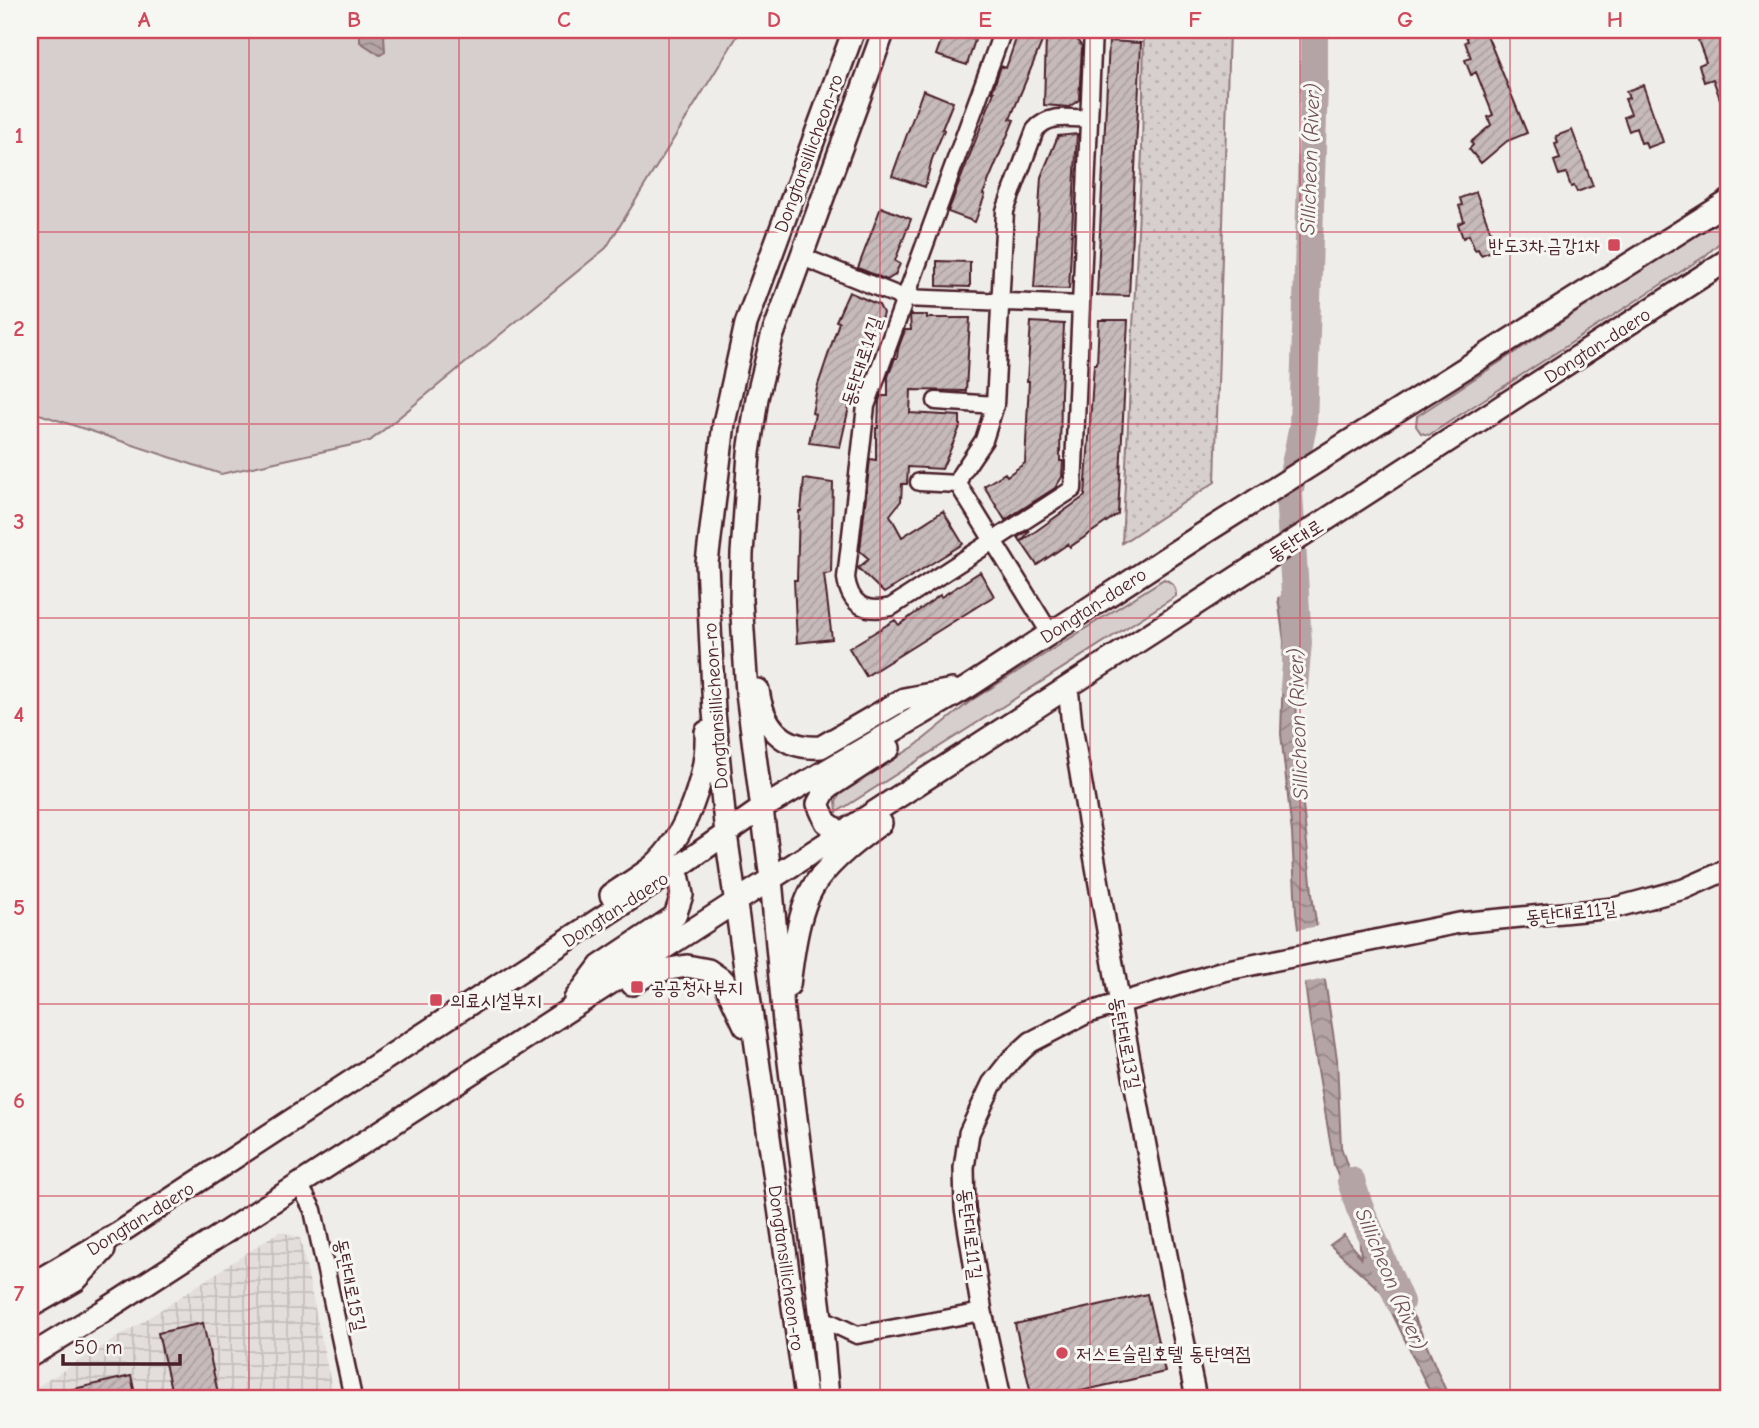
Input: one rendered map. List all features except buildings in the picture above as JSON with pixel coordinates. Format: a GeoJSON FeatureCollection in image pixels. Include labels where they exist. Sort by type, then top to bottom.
{"type":"FeatureCollection","features":[{"type":"Feature","properties":{"kind":"main road","name":"Dongtansillicheon-ro"},"geometry":{"type":"LineString","coordinates":[[806,1398],[755,1054],[737,901],[726,834],[709,639],[707,563],[724,423],[746,324],[854,30]]}},
{"type":"Feature","properties":{"kind":"main road","name":"Dongtansillicheon-ro"},"geometry":{"type":"LineString","coordinates":[[828,1398],[743,647],[742,554],[749,453],[757,398],[772,337],[884,30]]}},
{"type":"Feature","properties":{"kind":"main road","name":"Dongtan-daero"},"geometry":{"type":"LineString","coordinates":[[30,1285],[119,1233],[670,873],[761,809],[968,687],[1729,201]]}},
{"type":"Feature","properties":{"kind":"main road","name":"Dongtan-daero"},"geometry":{"type":"LineString","coordinates":[[1394,476],[1729,259]]}},
{"type":"Feature","properties":{"kind":"main road","name":"동탄대로"},"geometry":{"type":"LineString","coordinates":[[1068,687],[1394,476]]}},
{"type":"Feature","properties":{"kind":"main road"},"geometry":{"type":"LineString","coordinates":[[742,554],[752,586],[761,709],[778,734],[790,744],[807,748],[821,747],[904,699],[968,687]]}},
{"type":"Feature","properties":{"kind":"main road"},"geometry":{"type":"LineString","coordinates":[[545,955],[593,908],[654,866],[672,843],[695,801],[706,746],[704,683],[709,639]]}},
{"type":"Feature","properties":{"kind":"main road"},"geometry":{"type":"LineString","coordinates":[[841,834],[825,822],[818,804],[826,789],[917,730],[968,687]]}},
{"type":"Feature","properties":{"kind":"main road"},"geometry":{"type":"LineString","coordinates":[[30,1356],[1068,687]]}},
{"type":"Feature","properties":{"kind":"main road"},"geometry":{"type":"LineString","coordinates":[[784,1022],[799,924],[816,883],[850,846],[986,740]]}},
{"type":"Feature","properties":{"kind":"main road"},"geometry":{"type":"LineString","coordinates":[[566,1012],[600,966],[674,916],[682,895],[679,879],[670,873]]}},
{"type":"Feature","properties":{"kind":"main road"},"geometry":{"type":"LineString","coordinates":[[566,1012],[607,998],[652,972],[687,966],[708,970],[724,981],[741,1015],[755,1054]]}},
{"type":"Feature","properties":{"kind":"main road"},"geometry":{"type":"LineString","coordinates":[[30,1307],[75,1281],[119,1233]]}},
{"type":"Feature","properties":{"kind":"street","name":"동탄대로14길"},"geometry":{"type":"LineString","coordinates":[[1003,30],[866,407],[846,578],[848,589],[863,607],[871,610],[891,607],[1073,489],[1093,30]]}},
{"type":"Feature","properties":{"kind":"street"},"geometry":{"type":"LineString","coordinates":[[1050,634],[958,484],[961,474],[984,440],[995,405],[1005,211],[1035,130],[1042,122],[1051,118],[1089,119]]}},
{"type":"Feature","properties":{"kind":"street"},"geometry":{"type":"LineString","coordinates":[[800,256],[904,298],[1081,305]]}},
{"type":"Feature","properties":{"kind":"street"},"geometry":{"type":"LineString","coordinates":[[936,401],[995,405]]}},
{"type":"Feature","properties":{"kind":"street"},"geometry":{"type":"LineString","coordinates":[[919,482],[958,484]]}},
{"type":"Feature","properties":{"kind":"street","name":"동탄대로13길"},"geometry":{"type":"LineString","coordinates":[[1068,687],[1072,726],[1118,1002],[1196,1398]]}},
{"type":"Feature","properties":{"kind":"street","name":"동탄대로11길"},"geometry":{"type":"LineString","coordinates":[[1001,1398],[982,1312],[965,1208],[964,1181],[970,1133],[979,1109],[992,1084],[1011,1060],[1031,1042],[1068,1022],[1118,1002],[1223,971],[1459,923],[1579,914],[1614,908],[1684,889],[1729,869]]}},
{"type":"Feature","properties":{"kind":"street","name":"동탄대로15길"},"geometry":{"type":"LineString","coordinates":[[299,1184],[313,1210],[354,1398]]}},
{"type":"Feature","properties":{"kind":"street"},"geometry":{"type":"LineString","coordinates":[[821,1318],[857,1335],[982,1312]]}},
{"type":"Feature","properties":{"kind":"shaded area"},"geometry":{"type":"Polygon","coordinates":[[[30,30],[741,30],[606,248],[370,441],[221,474],[30,411],[30,30]]]}},
{"type":"Feature","properties":{"kind":"shaded area"},"geometry":{"type":"Polygon","coordinates":[[[1144,30],[1229,30],[1215,482],[1122,543],[1142,152],[1144,30]]]}},
{"type":"Feature","properties":{"kind":"shaded area"},"geometry":{"type":"Polygon","coordinates":[[[1729,213],[1729,234],[1705,256],[1429,435],[1421,433],[1416,426],[1417,416],[1729,213]]]}},
{"type":"Feature","properties":{"kind":"shaded area"},"geometry":{"type":"Polygon","coordinates":[[[1164,579],[1173,585],[1176,596],[837,812],[836,801],[841,792],[915,746],[972,700],[1164,579]]]}},
{"type":"Feature","properties":{"kind":"shaded area"},"geometry":{"type":"Polygon","coordinates":[[[280,1231],[300,1238],[334,1398],[30,1398],[30,1391],[139,1324],[280,1231]]]}},
{"type":"Feature","properties":{"kind":"water"},"geometry":{"type":"Polygon","coordinates":[[[367,30],[387,30],[384,35],[385,52],[380,55],[360,42],[360,35],[367,30]]]}},
{"type":"Feature","properties":{"kind":"water"},"geometry":{"type":"Polygon","coordinates":[[[1282,520],[1298,643],[1296,737],[1313,902],[1337,1059],[1341,1147],[1364,1217],[1385,1268],[1417,1323],[1449,1398],[1433,1398],[1382,1292],[1330,1245],[1344,1235],[1361,1258],[1359,1233],[1334,1165],[1310,1022],[1296,913],[1292,833],[1281,734],[1284,641],[1268,526],[1282,520]]]}},
{"type":"Feature","properties":{"kind":"pier"},"geometry":{"type":"Polygon","coordinates":[[[1281,517],[1285,520],[1294,587],[1275,599],[1265,526],[1281,517]]]}},
{"type":"Feature","properties":{"kind":"pier"},"geometry":{"type":"Polygon","coordinates":[[[1320,926],[1328,978],[1302,984],[1295,930],[1320,926]]]}},
{"type":"Feature","properties":{"kind":"waterway","name":"Sillicheon (River)"},"geometry":{"type":"LineString","coordinates":[[1294,686],[1298,643],[1289,493],[1303,426],[1314,30]]}},
{"type":"Feature","properties":{"kind":"waterway","name":"Sillicheon (River)"},"geometry":{"type":"LineString","coordinates":[[1351,1181],[1400,1302]]}},
{"type":"Feature","properties":{"kind":"place","name":"반도3차.금강1차"},"geometry":{"type":"Point","coordinates":[1614,245]}},
{"type":"Feature","properties":{"kind":"place","name":"공공청사부지"},"geometry":{"type":"Point","coordinates":[637,987]}},
{"type":"Feature","properties":{"kind":"place","name":"의료시설부지"},"geometry":{"type":"Point","coordinates":[436,1000]}},
{"type":"Feature","properties":{"kind":"place","name":"저스트슬립호텔 동탄역점"},"geometry":{"type":"Point","coordinates":[1062,1353]}}]}
